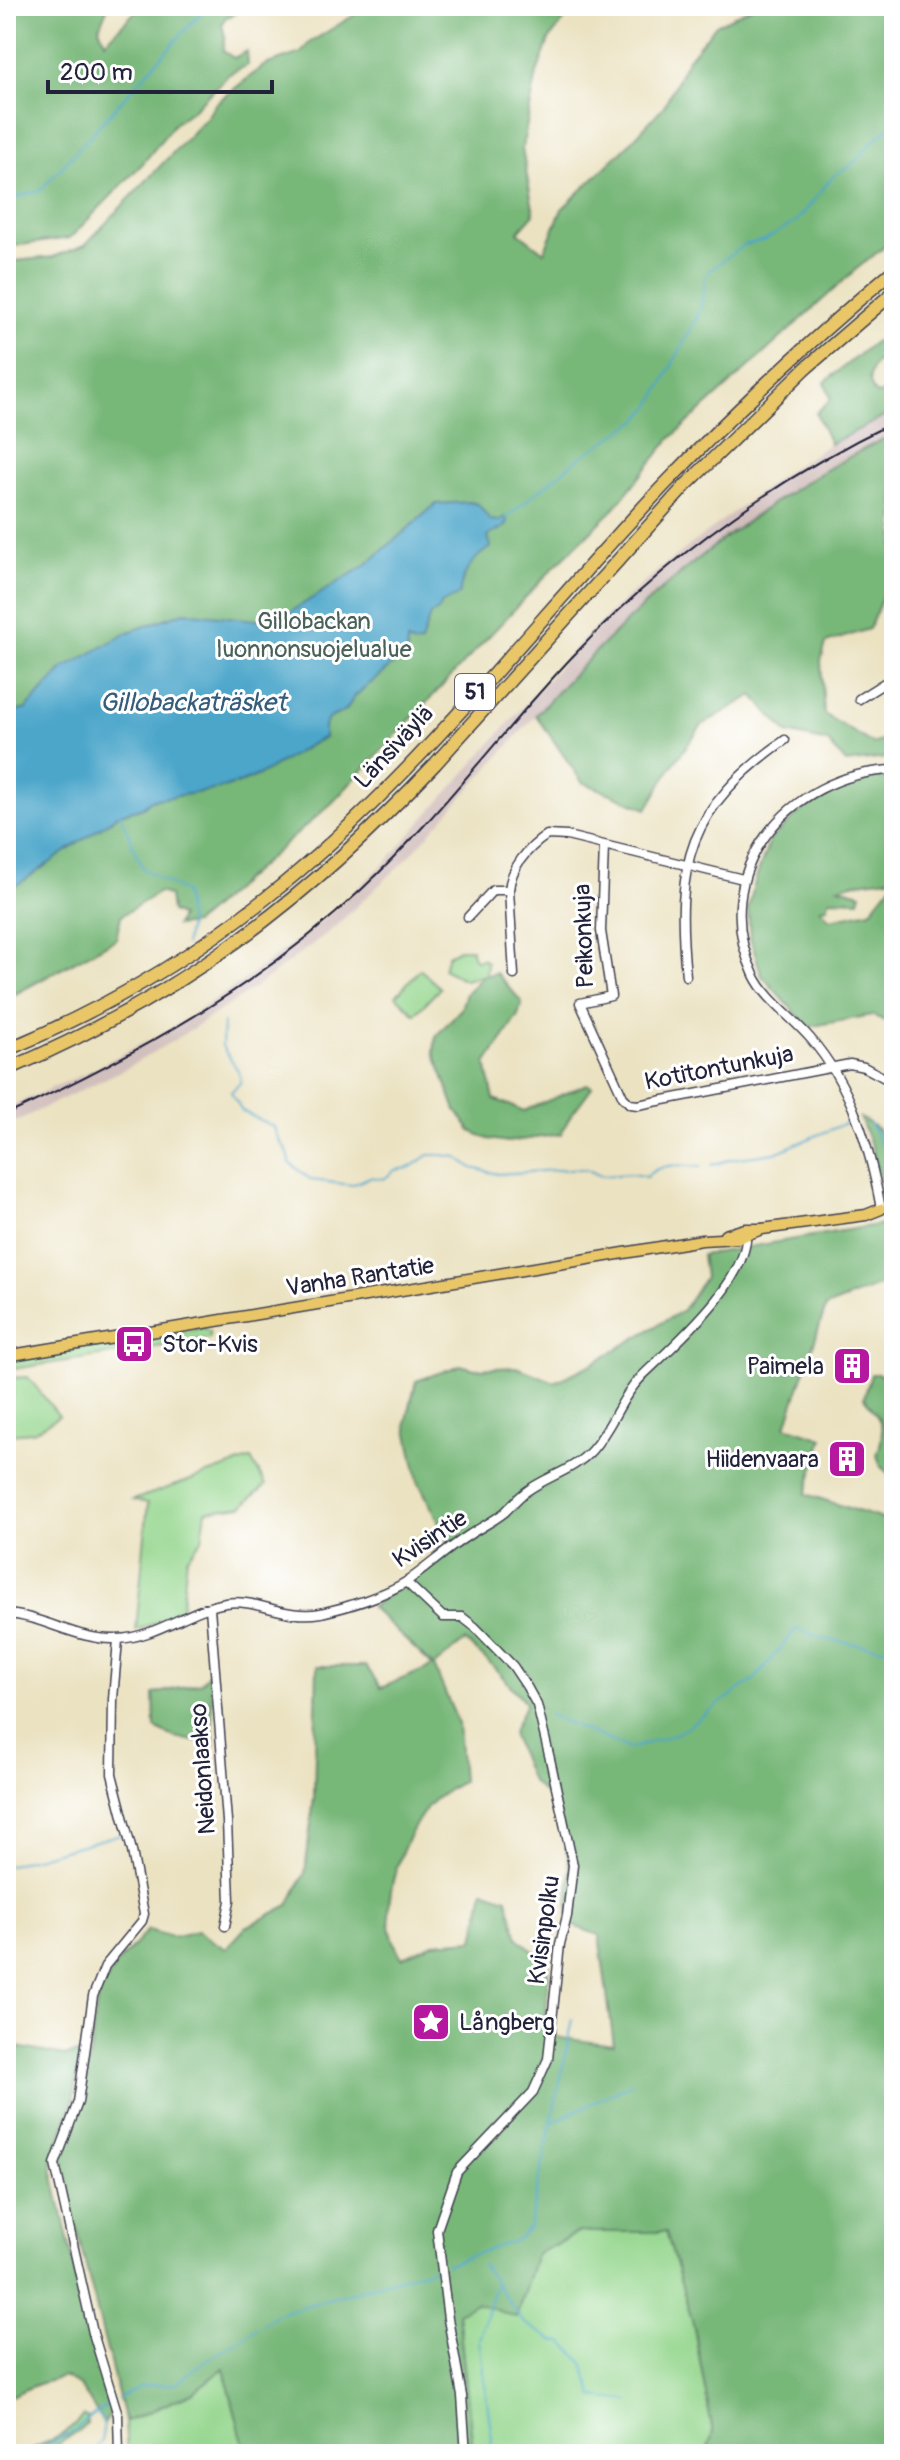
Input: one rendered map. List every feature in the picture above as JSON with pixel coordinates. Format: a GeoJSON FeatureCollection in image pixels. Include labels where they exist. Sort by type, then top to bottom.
{"type":"FeatureCollection","features":[{"type":"Feature","properties":{"kind":"highway","name":"Länsiväylä"},"geometry":{"type":"LineString","coordinates":[[6,1050],[43,1035],[135,986],[221,932],[302,868],[392,783],[668,481],[794,355],[894,270]]}},
{"type":"Feature","properties":{"kind":"highway","name":"Länsiväylä"},"geometry":{"type":"LineString","coordinates":[[6,1070],[145,1003],[235,944],[317,880],[426,774],[685,486],[806,368],[894,292]]}},
{"type":"Feature","properties":{"kind":"main road","name":"Vanha Rantatie"},"geometry":{"type":"LineString","coordinates":[[6,1356],[720,1238],[730,1232],[852,1215],[866,1209],[894,1209]]}},
{"type":"Feature","properties":{"kind":"street"},"geometry":{"type":"LineString","coordinates":[[859,699],[894,677]]}},
{"type":"Feature","properties":{"kind":"street"},"geometry":{"type":"LineString","coordinates":[[686,976],[681,926],[686,866],[699,829],[721,796],[754,762],[785,740]]}},
{"type":"Feature","properties":{"kind":"street"},"geometry":{"type":"LineString","coordinates":[[881,1209],[863,1131],[833,1067],[754,976],[745,950],[739,915],[743,879],[768,830],[795,805],[847,777],[894,770]]}},
{"type":"Feature","properties":{"kind":"street"},"geometry":{"type":"LineString","coordinates":[[503,967],[513,971],[510,878],[515,867],[547,835],[567,836],[743,879]]}},
{"type":"Feature","properties":{"kind":"street","name":"Peikonkuja"},"geometry":{"type":"LineString","coordinates":[[580,1003],[611,996],[601,931],[604,846]]}},
{"type":"Feature","properties":{"kind":"street"},"geometry":{"type":"LineString","coordinates":[[468,917],[493,890],[509,890]]}},
{"type":"Feature","properties":{"kind":"street","name":"Kotitontunkuja"},"geometry":{"type":"LineString","coordinates":[[580,1003],[623,1097],[630,1104],[638,1105],[833,1067]]}},
{"type":"Feature","properties":{"kind":"street"},"geometry":{"type":"LineString","coordinates":[[833,1067],[859,1065],[894,1083]]}},
{"type":"Feature","properties":{"kind":"street","name":"Kvisintie"},"geometry":{"type":"LineString","coordinates":[[6,1614],[21,1615],[94,1638],[118,1640],[210,1608],[238,1602],[284,1613],[321,1613],[406,1582],[505,1512],[541,1481],[571,1468],[592,1449],[632,1387],[714,1302],[737,1267],[744,1250],[746,1232]]}},
{"type":"Feature","properties":{"kind":"street","name":"Kvisinpolku"},"geometry":{"type":"LineString","coordinates":[[406,1582],[443,1617],[462,1617],[475,1627],[513,1666],[527,1687],[537,1705],[544,1732],[573,1865],[560,1944],[548,2059],[533,2092],[457,2172],[437,2230],[445,2303],[462,2396],[466,2454]]}},
{"type":"Feature","properties":{"kind":"street","name":"Neidonlaakso"},"geometry":{"type":"LineString","coordinates":[[210,1608],[227,1821],[230,1901],[225,1926]]}},
{"type":"Feature","properties":{"kind":"street"},"geometry":{"type":"LineString","coordinates":[[118,1640],[112,1774],[144,1914],[142,1921],[105,1966],[93,1996],[78,2102],[55,2164],[93,2333],[118,2415],[119,2454]]}},
{"type":"Feature","properties":{"kind":"shaded area"},"geometry":{"type":"Polygon","coordinates":[[[894,412],[894,434],[817,473],[777,499],[684,569],[628,619],[588,657],[404,862],[330,931],[253,989],[184,1034],[127,1068],[6,1126],[6,1108],[86,1073],[170,1029],[243,981],[319,923],[385,863],[576,647],[612,611],[663,566],[789,470],[830,444],[894,412]]]}},
{"type":"Feature","properties":{"kind":"green space"},"geometry":{"type":"Polygon","coordinates":[[[6,6],[108,6],[99,28],[105,42],[141,6],[251,6],[225,18],[222,24],[225,37],[223,51],[234,58],[247,51],[248,65],[229,74],[175,123],[144,162],[70,238],[6,247],[6,6]]]}},
{"type":"Feature","properties":{"kind":"green space","name":"Gillobackan luonnonsuojelualue"},"geometry":{"type":"Polygon","coordinates":[[[369,6],[575,6],[549,40],[537,73],[522,149],[534,214],[518,232],[544,252],[562,209],[664,106],[687,60],[716,25],[754,6],[894,6],[894,239],[854,271],[670,439],[612,511],[555,566],[332,803],[194,924],[176,926],[180,916],[171,912],[169,896],[159,892],[121,916],[116,939],[6,999],[6,262],[53,257],[85,245],[207,117],[216,103],[265,65],[301,53],[309,43],[369,6]]]}},
{"type":"Feature","properties":{"kind":"green space"},"geometry":{"type":"Polygon","coordinates":[[[894,334],[894,360],[884,355],[875,364],[870,374],[870,384],[876,395],[894,387],[894,412],[830,444],[816,413],[831,399],[825,382],[874,342],[894,334]]]}},
{"type":"Feature","properties":{"kind":"green space"},"geometry":{"type":"Polygon","coordinates":[[[894,434],[894,583],[884,593],[869,629],[826,643],[821,661],[824,714],[873,744],[894,736],[894,757],[846,763],[828,742],[787,733],[753,695],[702,725],[672,766],[647,809],[582,782],[536,715],[615,632],[701,556],[794,490],[894,434]]]}},
{"type":"Feature","properties":{"kind":"green space"},"geometry":{"type":"Polygon","coordinates":[[[894,776],[894,877],[839,887],[861,893],[859,900],[829,899],[828,907],[820,908],[830,919],[870,911],[894,881],[894,1025],[872,1015],[808,1027],[762,976],[750,938],[748,909],[756,878],[770,840],[802,810],[862,779],[894,776]]]}},
{"type":"Feature","properties":{"kind":"green space"},"geometry":{"type":"Polygon","coordinates":[[[459,949],[471,949],[475,960],[483,959],[487,963],[486,975],[465,980],[443,969],[448,955],[459,949]]]}},
{"type":"Feature","properties":{"kind":"green space"},"geometry":{"type":"Polygon","coordinates":[[[420,969],[440,988],[415,1014],[396,996],[420,969]]]}},
{"type":"Feature","properties":{"kind":"green space"},"geometry":{"type":"Polygon","coordinates":[[[496,973],[522,1002],[518,1015],[486,1064],[494,1099],[524,1111],[587,1084],[592,1087],[561,1134],[508,1142],[488,1139],[471,1131],[456,1110],[434,1052],[436,1036],[461,1009],[466,993],[483,976],[496,973]]]}},
{"type":"Feature","properties":{"kind":"green space"},"geometry":{"type":"Polygon","coordinates":[[[860,1118],[882,1133],[892,1149],[894,1196],[882,1190],[872,1148],[860,1118]]]}},
{"type":"Feature","properties":{"kind":"green space"},"geometry":{"type":"Polygon","coordinates":[[[894,1222],[894,1288],[883,1284],[826,1307],[786,1426],[823,1438],[806,1494],[888,1521],[894,1518],[894,2454],[706,2454],[713,2433],[694,2327],[666,2232],[579,2232],[536,2254],[516,2317],[476,2303],[458,2313],[472,2439],[470,2454],[246,2454],[224,2368],[192,2393],[125,2422],[60,2163],[83,2104],[98,1995],[115,1966],[148,1930],[172,1937],[197,1931],[226,1949],[246,1927],[289,1905],[305,1873],[314,1797],[317,1666],[366,1666],[381,1688],[433,1666],[371,1607],[453,1550],[418,1481],[406,1424],[416,1381],[461,1365],[475,1369],[516,1367],[555,1382],[683,1310],[705,1277],[702,1255],[894,1222]],[[465,1641],[434,1666],[458,1723],[462,1781],[427,1807],[402,1851],[389,1903],[393,1938],[402,1958],[433,1943],[474,1940],[484,1890],[507,1898],[518,1938],[549,1965],[545,2031],[561,2038],[614,2045],[599,1935],[568,1924],[570,1866],[558,1807],[531,1781],[512,1734],[526,1703],[491,1664],[465,1641]]]}},
{"type":"Feature","properties":{"kind":"green space"},"geometry":{"type":"Polygon","coordinates":[[[204,1328],[210,1332],[210,1338],[150,1348],[150,1340],[204,1328]]]}},
{"type":"Feature","properties":{"kind":"green space"},"geometry":{"type":"Polygon","coordinates":[[[145,1342],[146,1349],[6,1370],[6,1360],[94,1345],[145,1342]]]}},
{"type":"Feature","properties":{"kind":"green space"},"geometry":{"type":"Polygon","coordinates":[[[871,1374],[894,1381],[894,1478],[881,1467],[877,1455],[882,1438],[881,1425],[864,1398],[871,1374]]]}},
{"type":"Feature","properties":{"kind":"green space"},"geometry":{"type":"Polygon","coordinates":[[[28,1377],[59,1416],[33,1432],[7,1434],[6,1399],[13,1396],[6,1378],[28,1377]]]}},
{"type":"Feature","properties":{"kind":"green space"},"geometry":{"type":"Polygon","coordinates":[[[251,1459],[266,1485],[242,1506],[206,1511],[202,1539],[187,1558],[181,1614],[136,1630],[148,1503],[133,1500],[251,1459]]]}},
{"type":"Feature","properties":{"kind":"green space"},"geometry":{"type":"Polygon","coordinates":[[[210,1672],[214,1745],[174,1737],[155,1728],[154,1694],[200,1683],[210,1672]]]}},
{"type":"Feature","properties":{"kind":"green space"},"geometry":{"type":"Polygon","coordinates":[[[6,2045],[65,2056],[81,2053],[73,2102],[52,2161],[90,2338],[112,2411],[104,2424],[80,2386],[63,2377],[6,2398],[6,2045]]]}},
{"type":"Feature","properties":{"kind":"green space"},"geometry":{"type":"Polygon","coordinates":[[[580,2232],[667,2232],[694,2328],[713,2433],[706,2454],[470,2454],[472,2439],[458,2313],[476,2302],[516,2317],[536,2254],[580,2232]]]}},
{"type":"Feature","properties":{"kind":"green space"},"geometry":{"type":"Polygon","coordinates":[[[224,2368],[246,2454],[127,2454],[125,2422],[192,2393],[224,2368]]]}},
{"type":"Feature","properties":{"kind":"green space"},"geometry":{"type":"Polygon","coordinates":[[[83,2416],[88,2418],[87,2424],[64,2440],[39,2451],[21,2454],[64,2434],[83,2416]]]}},
{"type":"Feature","properties":{"kind":"water","name":"Gillobackaträsket"},"geometry":{"type":"Polygon","coordinates":[[[436,504],[478,504],[490,520],[499,521],[504,517],[508,521],[506,526],[488,536],[491,547],[469,567],[459,595],[442,603],[438,611],[430,615],[421,643],[407,641],[407,653],[355,696],[346,710],[328,719],[324,738],[242,782],[151,800],[143,807],[120,814],[6,890],[6,714],[26,709],[63,669],[129,632],[184,612],[274,622],[367,564],[436,504]]]}},
{"type":"Feature","properties":{"kind":"waterway"},"geometry":{"type":"LineString","coordinates":[[6,200],[41,190],[207,6]]}},
{"type":"Feature","properties":{"kind":"waterway"},"geometry":{"type":"LineString","coordinates":[[506,518],[576,460],[638,420],[651,406],[700,311],[706,276],[710,270],[744,245],[765,240],[797,221],[834,175],[853,164],[871,143],[894,124]]}},
{"type":"Feature","properties":{"kind":"waterway"},"geometry":{"type":"LineString","coordinates":[[120,814],[143,869],[184,892],[189,924],[185,945]]}},
{"type":"Feature","properties":{"kind":"waterway"},"geometry":{"type":"LineString","coordinates":[[223,1023],[222,1046],[239,1072],[241,1082],[231,1092],[242,1111],[274,1127],[290,1163],[311,1180],[352,1185],[370,1177],[384,1179],[395,1170],[409,1168],[429,1155],[457,1157],[472,1168],[498,1174],[586,1169],[601,1176],[633,1174],[646,1177],[665,1167],[701,1167]]}},
{"type":"Feature","properties":{"kind":"waterway"},"geometry":{"type":"LineString","coordinates":[[712,1165],[775,1153],[846,1123]]}},
{"type":"Feature","properties":{"kind":"waterway"},"geometry":{"type":"LineString","coordinates":[[870,1124],[894,1167]]}},
{"type":"Feature","properties":{"kind":"waterway"},"geometry":{"type":"LineString","coordinates":[[575,1726],[630,1749],[678,1733],[756,1678],[796,1629],[824,1639],[894,1650]]}},
{"type":"Feature","properties":{"kind":"waterway"},"geometry":{"type":"LineString","coordinates":[[549,1715],[571,1724]]}},
{"type":"Feature","properties":{"kind":"waterway"},"geometry":{"type":"LineString","coordinates":[[6,1866],[121,1834]]}},
{"type":"Feature","properties":{"kind":"waterway"},"geometry":{"type":"LineString","coordinates":[[446,2264],[517,2240],[529,2228],[573,2019]]}},
{"type":"Feature","properties":{"kind":"waterway"},"geometry":{"type":"LineString","coordinates":[[553,2122],[632,2083]]}},
{"type":"Feature","properties":{"kind":"waterway"},"geometry":{"type":"LineString","coordinates":[[482,2264],[523,2322],[554,2341],[563,2342],[583,2363],[594,2397],[629,2401]]}},
{"type":"Feature","properties":{"kind":"waterway"},"geometry":{"type":"LineString","coordinates":[[262,2325],[277,2314],[434,2268]]}},
{"type":"Feature","properties":{"kind":"waterway"},"geometry":{"type":"LineString","coordinates":[[489,2454],[492,2439],[479,2340],[495,2284]]}},
{"type":"Feature","properties":{"kind":"waterway"},"geometry":{"type":"LineString","coordinates":[[118,2399],[141,2386],[178,2383],[189,2372],[258,2328]]}},
{"type":"Feature","properties":{"kind":"waterway"},"geometry":{"type":"LineString","coordinates":[[92,2454],[101,2441],[104,2424],[97,2412],[110,2404]]}},
{"type":"Feature","properties":{"kind":"waterway"},"geometry":{"type":"LineString","coordinates":[[25,2454],[68,2435],[97,2412]]}},
{"type":"Feature","properties":{"kind":"railway"},"geometry":{"type":"LineString","coordinates":[[6,1115],[148,1043],[281,958],[322,925],[390,861],[573,656],[645,587],[723,524],[764,496],[806,469],[894,422]]}},
{"type":"Feature","properties":{"kind":"place","name":"Stor-Kvis"},"geometry":{"type":"Point","coordinates":[134,1344]}},
{"type":"Feature","properties":{"kind":"place","name":"Paimela"},"geometry":{"type":"Point","coordinates":[852,1366]}},
{"type":"Feature","properties":{"kind":"place","name":"Hiidenvaara"},"geometry":{"type":"Point","coordinates":[847,1459]}},
{"type":"Feature","properties":{"kind":"place","name":"Långberg"},"geometry":{"type":"Point","coordinates":[431,2022]}}]}
